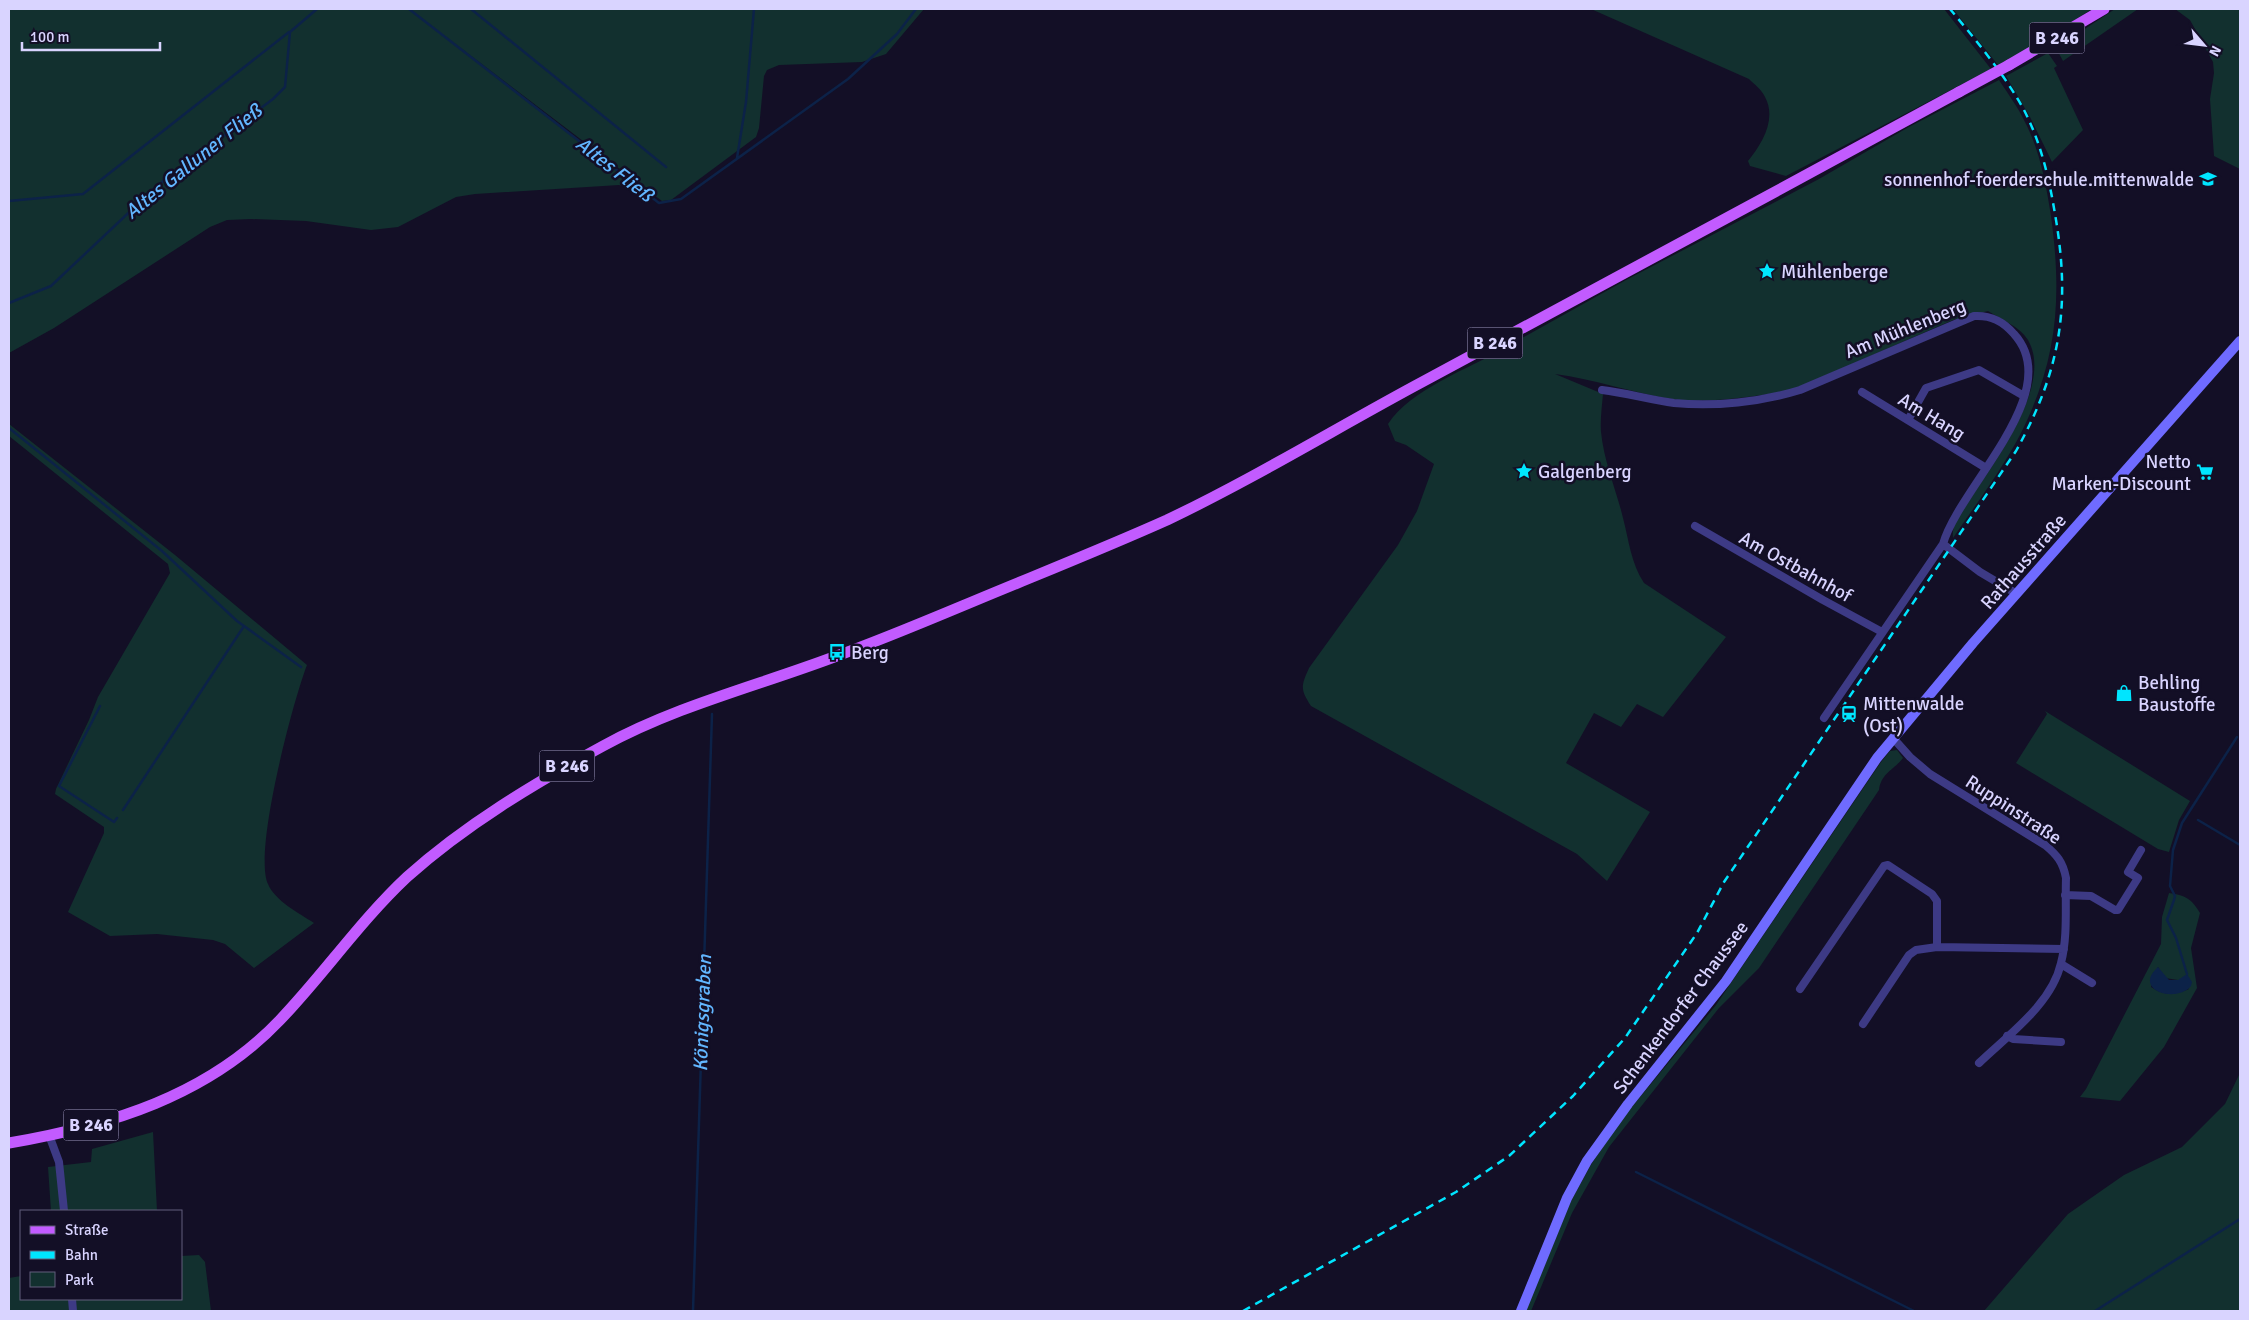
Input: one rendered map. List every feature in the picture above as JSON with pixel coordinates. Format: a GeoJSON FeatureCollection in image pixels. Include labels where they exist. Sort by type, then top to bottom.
{"type":"FeatureCollection","features":[{"type":"Feature","properties":{"kind":"main road","name":"B 246"},"geometry":{"type":"LineString","coordinates":[[9,1143],[49,1136],[105,1121],[170,1099],[218,1073],[257,1043],[293,1006],[372,911],[409,875],[482,820],[555,773],[634,730],[681,710],[829,659],[1024,581],[1164,521],[1254,476],[1409,389],[2009,66],[2104,9]]}},
{"type":"Feature","properties":{"kind":"main road","name":"Rathausstraße"},"geometry":{"type":"LineString","coordinates":[[1893,738],[2240,341]]}},
{"type":"Feature","properties":{"kind":"main road","name":"Schenkendorfer Chaussee"},"geometry":{"type":"LineString","coordinates":[[1521,1311],[1567,1198],[1587,1161],[1628,1104],[1719,991],[1854,790],[1893,738]]}},
{"type":"Feature","properties":{"kind":"street","name":"Am Mühlenberg"},"geometry":{"type":"LineString","coordinates":[[1602,390],[1673,403],[1705,405],[1779,396],[1800,390],[1958,321],[1985,315],[2004,324],[2020,341],[2024,349],[2029,365],[2024,396],[2013,422],[1951,522],[1943,544]]}},
{"type":"Feature","properties":{"kind":"street"},"geometry":{"type":"LineString","coordinates":[[1908,420],[1926,388],[1979,370],[2024,396]]}},
{"type":"Feature","properties":{"kind":"street","name":"Am Hang"},"geometry":{"type":"LineString","coordinates":[[1862,392],[1986,468]]}},
{"type":"Feature","properties":{"kind":"street","name":"Am Ostbahnhof"},"geometry":{"type":"LineString","coordinates":[[1694,526],[1882,632]]}},
{"type":"Feature","properties":{"kind":"street"},"geometry":{"type":"LineString","coordinates":[[1824,718],[1943,544],[1980,572],[2017,594]]}},
{"type":"Feature","properties":{"kind":"street","name":"Ruppinstraße"},"geometry":{"type":"LineString","coordinates":[[1893,738],[1930,774],[2045,845],[2061,859],[2064,868],[2066,895],[2064,949],[2061,964],[2043,999],[1979,1063]]}},
{"type":"Feature","properties":{"kind":"street"},"geometry":{"type":"LineString","coordinates":[[2066,895],[2091,896],[2118,910],[2138,878],[2128,872],[2141,850]]}},
{"type":"Feature","properties":{"kind":"street"},"geometry":{"type":"LineString","coordinates":[[1800,988],[1884,866],[1888,864],[1932,894],[1937,901],[1937,947]]}},
{"type":"Feature","properties":{"kind":"street"},"geometry":{"type":"LineString","coordinates":[[1863,1024],[1909,955],[1916,950],[1937,947],[2064,949]]}},
{"type":"Feature","properties":{"kind":"street"},"geometry":{"type":"LineString","coordinates":[[2061,964],[2092,983]]}},
{"type":"Feature","properties":{"kind":"street"},"geometry":{"type":"LineString","coordinates":[[2007,1036],[2013,1039],[2061,1042]]}},
{"type":"Feature","properties":{"kind":"street"},"geometry":{"type":"LineString","coordinates":[[49,1136],[59,1162],[64,1210]]}},
{"type":"Feature","properties":{"kind":"green space"},"geometry":{"type":"Polygon","coordinates":[[[9,9],[924,9],[886,54],[862,62],[779,65],[767,70],[764,76],[759,128],[756,137],[671,200],[662,201],[441,33],[646,192],[619,185],[475,194],[456,197],[398,227],[371,230],[306,221],[227,220],[210,227],[54,328],[9,353],[9,9]]]}},
{"type":"Feature","properties":{"kind":"green space"},"geometry":{"type":"Polygon","coordinates":[[[1591,9],[1944,9],[1991,69],[1786,176],[1750,166],[1748,161],[1763,139],[1769,122],[1768,105],[1764,94],[1749,79],[1591,9]]]}},
{"type":"Feature","properties":{"kind":"green space"},"geometry":{"type":"Polygon","coordinates":[[[1953,9],[2092,9],[2037,44],[1998,65],[1953,9]]]}},
{"type":"Feature","properties":{"kind":"green space"},"geometry":{"type":"Polygon","coordinates":[[[2115,9],[2138,9],[2063,61],[2056,48],[2115,9]]]}},
{"type":"Feature","properties":{"kind":"green space"},"geometry":{"type":"Polygon","coordinates":[[[2175,9],[2240,9],[2240,169],[2214,156],[2210,99],[2214,73],[2213,62],[2190,20],[2175,9]]]}},
{"type":"Feature","properties":{"kind":"green space"},"geometry":{"type":"Polygon","coordinates":[[[2048,53],[2057,66],[2054,68],[2083,130],[2052,162],[2030,117],[2006,76],[2048,53]]]}},
{"type":"Feature","properties":{"kind":"green space"},"geometry":{"type":"Polygon","coordinates":[[[1999,80],[2019,111],[2030,133],[2045,180],[2051,216],[2056,274],[2054,327],[2043,379],[2021,433],[1997,474],[1953,538],[1954,526],[1960,514],[1996,460],[2020,419],[2034,377],[2034,357],[2028,340],[2015,327],[1988,311],[1953,320],[1797,388],[1753,396],[1699,401],[1672,399],[1555,374],[1603,394],[1601,427],[1605,454],[1633,560],[1644,583],[1726,637],[1663,717],[1637,704],[1621,727],[1594,713],[1566,763],[1650,812],[1607,881],[1577,854],[1311,706],[1303,691],[1304,679],[1309,668],[1398,545],[1417,511],[1434,464],[1406,445],[1395,441],[1388,424],[1398,412],[1425,390],[1441,381],[1506,348],[1515,348],[1522,338],[1626,280],[1819,179],[1907,128],[1999,80]]]}},
{"type":"Feature","properties":{"kind":"green space"},"geometry":{"type":"Polygon","coordinates":[[[9,424],[175,555],[307,665],[293,710],[277,776],[270,810],[265,867],[268,884],[276,896],[314,923],[254,968],[225,944],[213,940],[157,934],[110,936],[68,912],[104,833],[104,827],[55,794],[56,789],[98,697],[170,573],[168,564],[9,436],[9,424]]]}},
{"type":"Feature","properties":{"kind":"green space"},"geometry":{"type":"Polygon","coordinates":[[[2045,711],[2190,801],[2179,820],[2169,852],[2158,849],[2016,763],[2047,714],[2045,711]]]}},
{"type":"Feature","properties":{"kind":"green space"},"geometry":{"type":"Polygon","coordinates":[[[1897,750],[1903,758],[1882,780],[1879,790],[1759,968],[1719,1008],[1609,1147],[1572,1213],[1531,1311],[1526,1311],[1571,1201],[1592,1163],[1622,1119],[1716,1005],[1881,762],[1890,751],[1897,750]]]}},
{"type":"Feature","properties":{"kind":"green space"},"geometry":{"type":"Polygon","coordinates":[[[2169,893],[2188,898],[2200,913],[2191,948],[2197,988],[2164,1047],[2120,1101],[2080,1097],[2086,1089],[2161,944],[2162,917],[2169,893]],[[2158,967],[2151,987],[2169,994],[2189,989],[2178,980],[2165,978],[2158,967]]]}},
{"type":"Feature","properties":{"kind":"green space"},"geometry":{"type":"Polygon","coordinates":[[[2240,1073],[2240,1311],[1984,1311],[2068,1214],[2124,1175],[2182,1147],[2225,1104],[2240,1073]]]}},
{"type":"Feature","properties":{"kind":"green space"},"geometry":{"type":"Polygon","coordinates":[[[153,1132],[157,1210],[51,1210],[48,1167],[91,1162],[92,1149],[153,1132]]]}},
{"type":"Feature","properties":{"kind":"green space"},"geometry":{"type":"Polygon","coordinates":[[[199,1255],[205,1262],[211,1311],[9,1311],[9,1278],[20,1276],[20,1300],[182,1300],[182,1256],[199,1255]]]}},
{"type":"Feature","properties":{"kind":"water"},"geometry":{"type":"Polygon","coordinates":[[[2158,967],[2169,980],[2178,980],[2187,974],[2192,982],[2191,986],[2176,994],[2159,992],[2153,988],[2150,982],[2151,975],[2158,967]]]}},
{"type":"Feature","properties":{"kind":"waterway","name":"Altes Galluner Fließ"},"geometry":{"type":"LineString","coordinates":[[9,303],[51,286],[158,185],[273,99],[285,87],[290,32],[317,9]]}},
{"type":"Feature","properties":{"kind":"waterway","name":"Altes Fließ"},"geometry":{"type":"LineString","coordinates":[[409,9],[659,203],[681,199],[848,79],[897,34],[916,9]]}},
{"type":"Feature","properties":{"kind":"waterway"},"geometry":{"type":"LineString","coordinates":[[471,9],[666,167]]}},
{"type":"Feature","properties":{"kind":"waterway"},"geometry":{"type":"LineString","coordinates":[[737,158],[746,102],[754,9]]}},
{"type":"Feature","properties":{"kind":"waterway","name":"Altes Galluner Fließ"},"geometry":{"type":"LineString","coordinates":[[9,201],[83,194],[289,32]]}},
{"type":"Feature","properties":{"kind":"waterway"},"geometry":{"type":"LineString","coordinates":[[9,428],[162,551],[237,621],[301,667]]}},
{"type":"Feature","properties":{"kind":"waterway"},"geometry":{"type":"LineString","coordinates":[[123,810],[244,626]]}},
{"type":"Feature","properties":{"kind":"waterway"},"geometry":{"type":"LineString","coordinates":[[100,706],[59,786],[114,822],[117,818]]}},
{"type":"Feature","properties":{"kind":"waterway","name":"Königsgraben"},"geometry":{"type":"LineString","coordinates":[[693,1311],[712,714]]}},
{"type":"Feature","properties":{"kind":"waterway"},"geometry":{"type":"LineString","coordinates":[[2187,974],[2176,938],[2167,920],[2175,896],[2170,886],[2173,850],[2182,823],[2237,737]]}},
{"type":"Feature","properties":{"kind":"waterway"},"geometry":{"type":"LineString","coordinates":[[2198,820],[2240,845]]}},
{"type":"Feature","properties":{"kind":"waterway"},"geometry":{"type":"LineString","coordinates":[[1636,1172],[1914,1311]]}},
{"type":"Feature","properties":{"kind":"waterway"},"geometry":{"type":"LineString","coordinates":[[2095,1311],[2240,1219]]}},
{"type":"Feature","properties":{"kind":"railway"},"geometry":{"type":"LineString","coordinates":[[1243,1311],[1456,1192],[1509,1156],[1573,1096],[1625,1038],[1697,933],[1724,882],[2016,451],[2043,393],[2052,364],[2062,308],[2060,247],[2044,161],[2030,122],[1999,71],[1950,9]]}},
{"type":"Feature","properties":{"kind":"place","name":"sonnenhof-foerderschule.mittenwalde"},"geometry":{"type":"Point","coordinates":[2208,179]}},
{"type":"Feature","properties":{"kind":"place","name":"Mühlenberge"},"geometry":{"type":"Point","coordinates":[1767,271]}},
{"type":"Feature","properties":{"kind":"place","name":"Galgenberg"},"geometry":{"type":"Point","coordinates":[1524,471]}},
{"type":"Feature","properties":{"kind":"place","name":"Netto Marken-Discount"},"geometry":{"type":"Point","coordinates":[2205,472]}},
{"type":"Feature","properties":{"kind":"place","name":"Berg"},"geometry":{"type":"Point","coordinates":[837,652]}},
{"type":"Feature","properties":{"kind":"place","name":"Behling Baustoffe"},"geometry":{"type":"Point","coordinates":[2124,693]}},
{"type":"Feature","properties":{"kind":"place","name":"Mittenwalde (Ost)"},"geometry":{"type":"Point","coordinates":[1849,714]}}]}
